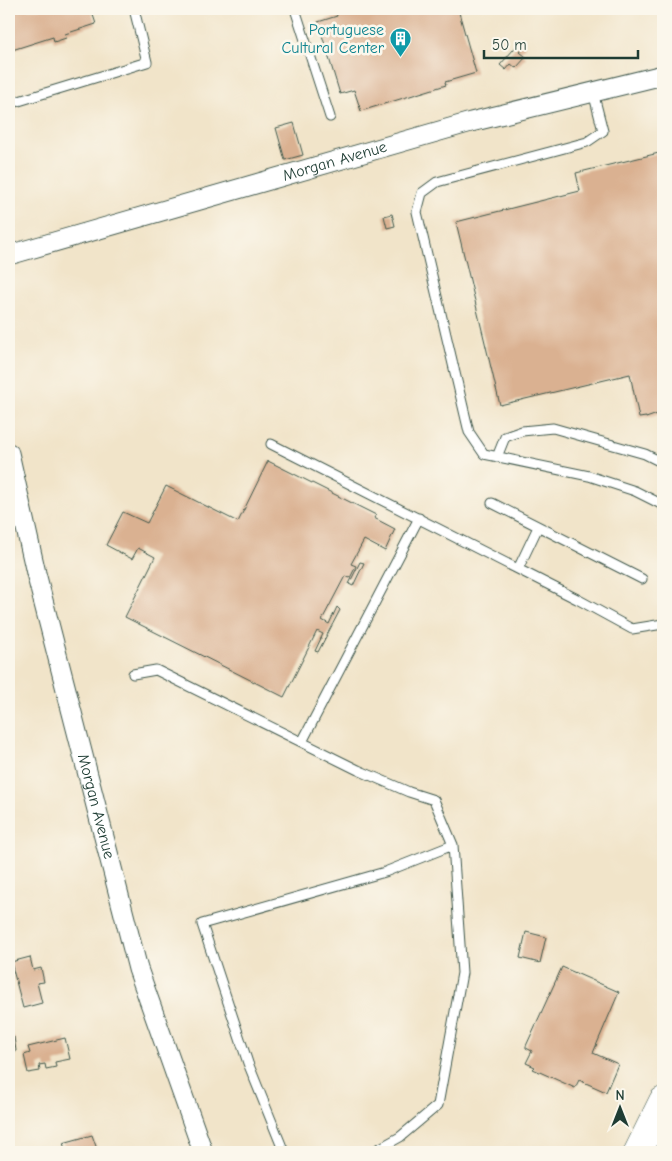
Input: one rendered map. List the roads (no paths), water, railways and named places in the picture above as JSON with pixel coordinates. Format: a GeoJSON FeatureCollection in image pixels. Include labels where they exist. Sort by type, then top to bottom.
{"type":"FeatureCollection","features":[{"type":"Feature","properties":{"kind":"main road"},"geometry":{"type":"LineString","coordinates":[[638,1152],[663,1101]]}},
{"type":"Feature","properties":{"kind":"street","name":"Morgan Avenue"},"geometry":{"type":"LineString","coordinates":[[9,255],[471,122],[663,74]]}},
{"type":"Feature","properties":{"kind":"street","name":"Morgan Avenue"},"geometry":{"type":"LineString","coordinates":[[9,453],[41,592],[138,969],[203,1152]]}},
{"type":"Feature","properties":{"kind":"lane"},"geometry":{"type":"LineString","coordinates":[[9,104],[147,62],[134,9]]}},
{"type":"Feature","properties":{"kind":"lane"},"geometry":{"type":"LineString","coordinates":[[295,9],[330,117]]}},
{"type":"Feature","properties":{"kind":"lane"},"geometry":{"type":"LineString","coordinates":[[593,92],[603,131],[587,142],[437,182],[422,194],[417,212],[469,432],[484,454],[589,476],[635,491],[663,506]]}},
{"type":"Feature","properties":{"kind":"lane"},"geometry":{"type":"LineString","coordinates":[[497,457],[505,437],[522,431],[553,428],[645,454],[663,463]]}},
{"type":"Feature","properties":{"kind":"lane"},"geometry":{"type":"LineString","coordinates":[[271,444],[518,568],[632,629],[663,624]]}},
{"type":"Feature","properties":{"kind":"lane"},"geometry":{"type":"LineString","coordinates":[[492,503],[642,580]]}},
{"type":"Feature","properties":{"kind":"lane"},"geometry":{"type":"LineString","coordinates":[[302,742],[419,518]]}},
{"type":"Feature","properties":{"kind":"lane"},"geometry":{"type":"LineString","coordinates":[[518,568],[538,527]]}},
{"type":"Feature","properties":{"kind":"lane"},"geometry":{"type":"LineString","coordinates":[[133,674],[156,670],[358,770],[409,792],[434,800],[453,845],[462,973],[438,1105],[400,1137],[374,1152]]}},
{"type":"Feature","properties":{"kind":"lane"},"geometry":{"type":"LineString","coordinates":[[284,1152],[248,1063],[202,924],[385,872],[453,845]]}},
{"type":"Feature","properties":{"kind":"place","name":"Portuguese Cultural Center"},"geometry":{"type":"Point","coordinates":[400,58]}}]}
